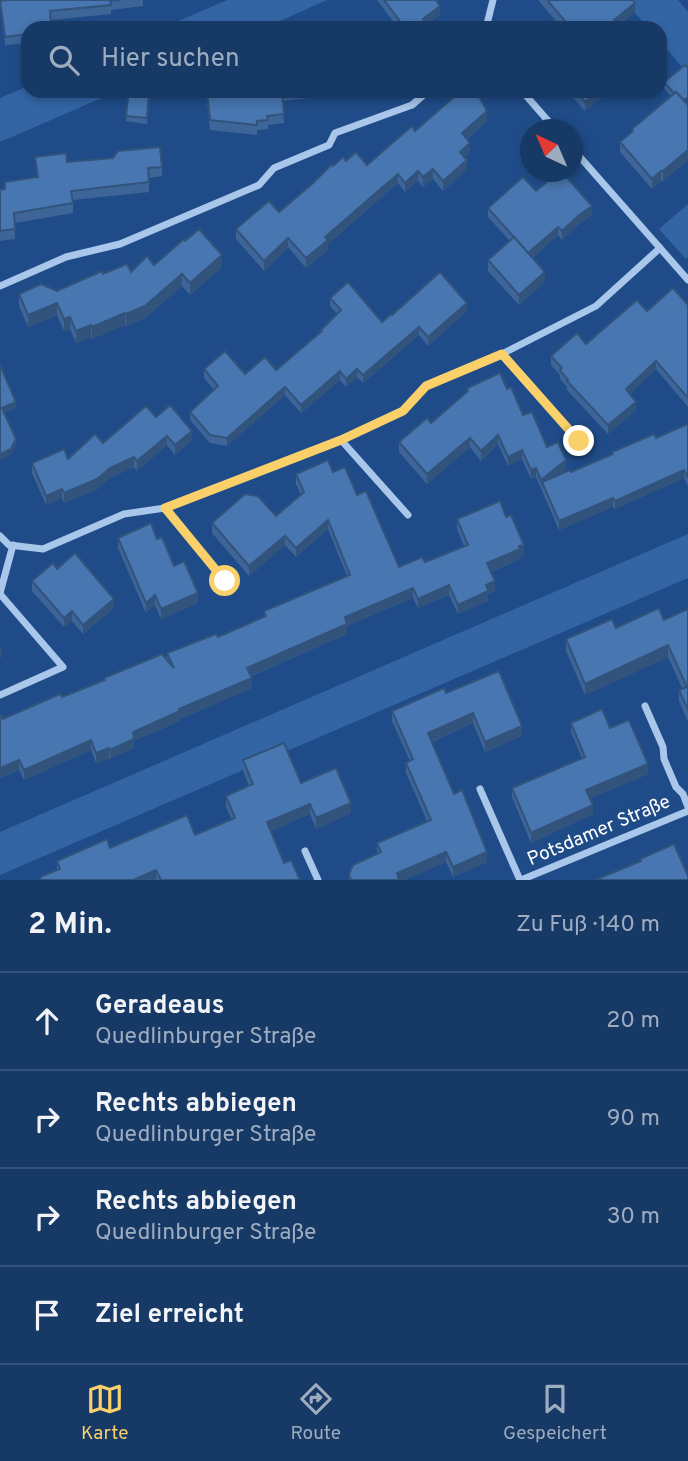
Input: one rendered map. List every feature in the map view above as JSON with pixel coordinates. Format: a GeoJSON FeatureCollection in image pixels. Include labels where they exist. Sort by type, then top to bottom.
{"type":"FeatureCollection","features":[{"type":"Feature","properties":{"kind":"street"},"geometry":{"type":"LineString","coordinates":[[488,21],[493,0]]}},
{"type":"Feature","properties":{"kind":"street"},"geometry":{"type":"LineString","coordinates":[[0,286],[66,257],[120,244],[259,185],[274,168],[329,145],[335,133],[412,105],[420,98]]}},
{"type":"Feature","properties":{"kind":"street"},"geometry":{"type":"LineString","coordinates":[[529,98],[547,119]]}},
{"type":"Feature","properties":{"kind":"street"},"geometry":{"type":"LineString","coordinates":[[583,160],[688,280]]}},
{"type":"Feature","properties":{"kind":"street"},"geometry":{"type":"LineString","coordinates":[[0,536],[9,545],[43,549],[124,514],[165,508],[341,440],[403,411],[426,386],[502,354],[596,306],[660,248]]}},
{"type":"Feature","properties":{"kind":"street"},"geometry":{"type":"LineString","coordinates":[[502,354],[579,441]]}},
{"type":"Feature","properties":{"kind":"street"},"geometry":{"type":"LineString","coordinates":[[341,440],[408,515]]}},
{"type":"Feature","properties":{"kind":"street"},"geometry":{"type":"LineString","coordinates":[[165,508],[225,581]]}},
{"type":"Feature","properties":{"kind":"street"},"geometry":{"type":"LineString","coordinates":[[0,695],[64,667],[0,594],[13,545]]}},
{"type":"Feature","properties":{"kind":"street","name":"Potsdamer Straße"},"geometry":{"type":"LineString","coordinates":[[480,789],[521,880],[688,809],[664,759],[663,747],[646,706]]}},
{"type":"Feature","properties":{"kind":"street"},"geometry":{"type":"LineString","coordinates":[[305,851],[318,880]]}},
{"type":"Feature","properties":{"kind":"shaded area"},"geometry":{"type":"Polygon","coordinates":[[[227,0],[327,0],[280,21],[178,21],[227,0]]]}},
{"type":"Feature","properties":{"kind":"shaded area"},"geometry":{"type":"Polygon","coordinates":[[[624,0],[678,0],[688,12],[688,74],[667,49],[667,21],[642,21],[624,0]]]}},
{"type":"Feature","properties":{"kind":"shaded area"},"geometry":{"type":"Polygon","coordinates":[[[21,89],[21,98],[102,98],[0,142],[0,98],[21,89]]]}},
{"type":"Feature","properties":{"kind":"shaded area"},"geometry":{"type":"Polygon","coordinates":[[[688,204],[688,257],[686,259],[659,229],[688,204]]]}},
{"type":"Feature","properties":{"kind":"shaded area"},"geometry":{"type":"Polygon","coordinates":[[[688,534],[688,578],[0,875],[0,832],[688,534]]]}},
{"type":"Feature","properties":{"kind":"building"},"geometry":{"type":"Polygon","coordinates":[[[120,0],[110,1],[111,5],[50,11],[51,21],[21,21],[21,35],[5,37],[0,1],[120,0]]]}},
{"type":"Feature","properties":{"kind":"building"},"geometry":{"type":"Polygon","coordinates":[[[384,0],[436,0],[440,6],[423,21],[400,21],[384,0]]]}},
{"type":"Feature","properties":{"kind":"building"},"geometry":{"type":"Polygon","coordinates":[[[547,0],[633,0],[635,3],[615,21],[565,21],[547,0]]]}},
{"type":"Feature","properties":{"kind":"building"},"geometry":{"type":"Polygon","coordinates":[[[685,65],[688,68],[688,97],[684,100],[674,93],[667,85],[667,80],[685,65]]]}},
{"type":"Feature","properties":{"kind":"building"},"geometry":{"type":"Polygon","coordinates":[[[676,92],[688,105],[688,150],[652,179],[620,142],[676,92]]]}},
{"type":"Feature","properties":{"kind":"building"},"geometry":{"type":"Polygon","coordinates":[[[128,98],[148,98],[147,118],[126,116],[128,98]]]}},
{"type":"Feature","properties":{"kind":"building"},"geometry":{"type":"Polygon","coordinates":[[[208,98],[283,98],[284,114],[267,116],[268,120],[257,121],[257,125],[210,120],[208,98]]]}},
{"type":"Feature","properties":{"kind":"building"},"geometry":{"type":"Polygon","coordinates":[[[453,98],[480,98],[487,111],[462,133],[470,143],[460,152],[467,160],[443,181],[433,169],[423,177],[418,171],[405,183],[398,174],[325,237],[328,240],[306,258],[288,238],[264,261],[236,229],[269,201],[279,212],[343,157],[346,161],[356,152],[367,165],[412,126],[415,131],[453,98]]]}},
{"type":"Feature","properties":{"kind":"building"},"geometry":{"type":"Polygon","coordinates":[[[160,147],[162,167],[148,168],[149,182],[71,191],[73,203],[14,213],[15,229],[0,231],[0,190],[5,189],[5,182],[38,177],[35,157],[66,153],[67,162],[113,158],[118,151],[160,147]]]}},
{"type":"Feature","properties":{"kind":"building"},"geometry":{"type":"Polygon","coordinates":[[[520,180],[520,182],[528,182],[536,191],[547,182],[571,182],[592,206],[562,231],[558,227],[528,253],[488,208],[520,180]]]}},
{"type":"Feature","properties":{"kind":"building"},"geometry":{"type":"Polygon","coordinates":[[[199,229],[222,255],[190,283],[182,274],[145,306],[76,331],[70,317],[64,319],[57,303],[28,315],[19,294],[41,284],[57,291],[102,271],[103,274],[127,264],[131,272],[147,256],[154,265],[199,229]]]}},
{"type":"Feature","properties":{"kind":"building"},"geometry":{"type":"Polygon","coordinates":[[[514,237],[545,272],[519,295],[488,260],[514,237]]]}},
{"type":"Feature","properties":{"kind":"building"},"geometry":{"type":"Polygon","coordinates":[[[440,272],[467,303],[428,337],[419,327],[363,375],[357,369],[346,379],[340,371],[301,405],[285,387],[227,438],[210,435],[190,412],[218,386],[204,369],[225,351],[245,374],[265,357],[276,370],[322,331],[341,310],[330,298],[348,282],[382,322],[440,272]]]}},
{"type":"Feature","properties":{"kind":"building"},"geometry":{"type":"Polygon","coordinates":[[[673,288],[688,305],[688,398],[656,361],[626,389],[636,402],[608,425],[567,381],[560,370],[562,368],[551,356],[577,333],[586,344],[637,300],[647,311],[673,288]]]}},
{"type":"Feature","properties":{"kind":"building"},"geometry":{"type":"Polygon","coordinates":[[[0,365],[16,402],[2,408],[16,439],[11,449],[0,454],[0,365]]]}},
{"type":"Feature","properties":{"kind":"building"},"geometry":{"type":"Polygon","coordinates":[[[500,373],[507,389],[511,387],[523,415],[532,412],[547,447],[558,442],[566,460],[541,480],[536,468],[531,470],[522,450],[508,457],[498,435],[481,451],[470,438],[427,474],[399,442],[427,418],[431,423],[468,391],[467,388],[500,373]]]}},
{"type":"Feature","properties":{"kind":"building"},"geometry":{"type":"Polygon","coordinates":[[[170,405],[192,431],[175,445],[167,436],[137,461],[134,457],[110,468],[97,479],[64,493],[62,489],[46,496],[32,463],[64,449],[68,459],[95,434],[103,443],[146,406],[156,417],[170,405]]]}},
{"type":"Feature","properties":{"kind":"building"},"geometry":{"type":"Polygon","coordinates":[[[688,424],[688,478],[684,470],[615,501],[613,498],[559,521],[542,482],[613,454],[612,452],[654,434],[656,438],[688,424]]]}},
{"type":"Feature","properties":{"kind":"building"},"geometry":{"type":"Polygon","coordinates":[[[328,460],[333,472],[345,467],[357,495],[366,491],[399,567],[422,557],[425,562],[468,545],[457,519],[500,501],[506,517],[511,515],[524,545],[487,563],[495,581],[486,585],[488,591],[458,605],[449,585],[418,599],[413,588],[345,617],[347,624],[247,668],[252,678],[133,732],[134,739],[110,750],[109,748],[96,753],[91,740],[24,770],[19,760],[0,768],[1,715],[3,719],[60,694],[62,697],[162,654],[174,668],[167,653],[216,634],[218,637],[266,616],[264,611],[350,575],[328,520],[296,548],[285,536],[249,566],[212,523],[245,494],[258,496],[276,516],[304,492],[296,474],[328,460]]]}},
{"type":"Feature","properties":{"kind":"building"},"geometry":{"type":"Polygon","coordinates":[[[151,523],[157,539],[162,537],[174,566],[184,561],[198,593],[161,609],[155,595],[146,603],[118,538],[151,523]]]}},
{"type":"Feature","properties":{"kind":"building"},"geometry":{"type":"Polygon","coordinates":[[[75,553],[114,599],[83,625],[72,611],[64,618],[32,581],[53,563],[57,569],[75,553]]]}},
{"type":"Feature","properties":{"kind":"building"},"geometry":{"type":"Polygon","coordinates":[[[659,608],[664,620],[688,609],[688,710],[679,690],[687,687],[668,645],[585,684],[566,639],[612,619],[616,628],[659,608]]]}},
{"type":"Feature","properties":{"kind":"building"},"geometry":{"type":"Polygon","coordinates":[[[499,671],[522,726],[485,742],[473,713],[428,733],[454,794],[462,790],[487,852],[453,867],[446,852],[397,873],[399,880],[351,880],[349,874],[353,865],[381,852],[377,843],[431,820],[406,763],[413,759],[392,711],[444,688],[446,693],[499,671]]]}},
{"type":"Feature","properties":{"kind":"building"},"geometry":{"type":"Polygon","coordinates":[[[602,709],[610,728],[629,720],[648,764],[586,790],[593,805],[531,833],[512,788],[585,757],[571,723],[602,709]]]}},
{"type":"Feature","properties":{"kind":"building"},"geometry":{"type":"Polygon","coordinates":[[[284,743],[301,783],[336,768],[351,803],[316,818],[310,804],[267,822],[284,863],[291,860],[300,880],[161,880],[156,870],[133,880],[41,880],[40,877],[60,869],[57,861],[107,839],[110,848],[187,815],[195,835],[235,818],[226,796],[253,784],[243,760],[284,743]]]}},
{"type":"Feature","properties":{"kind":"building"},"geometry":{"type":"Polygon","coordinates":[[[674,844],[688,880],[595,880],[641,861],[640,859],[674,844]]]}},
{"type":"Feature","properties":{"kind":"route"},"geometry":{"type":"LineString","coordinates":[[225,581],[165,508],[341,440],[403,411],[426,386],[502,354],[579,441]]}}]}
